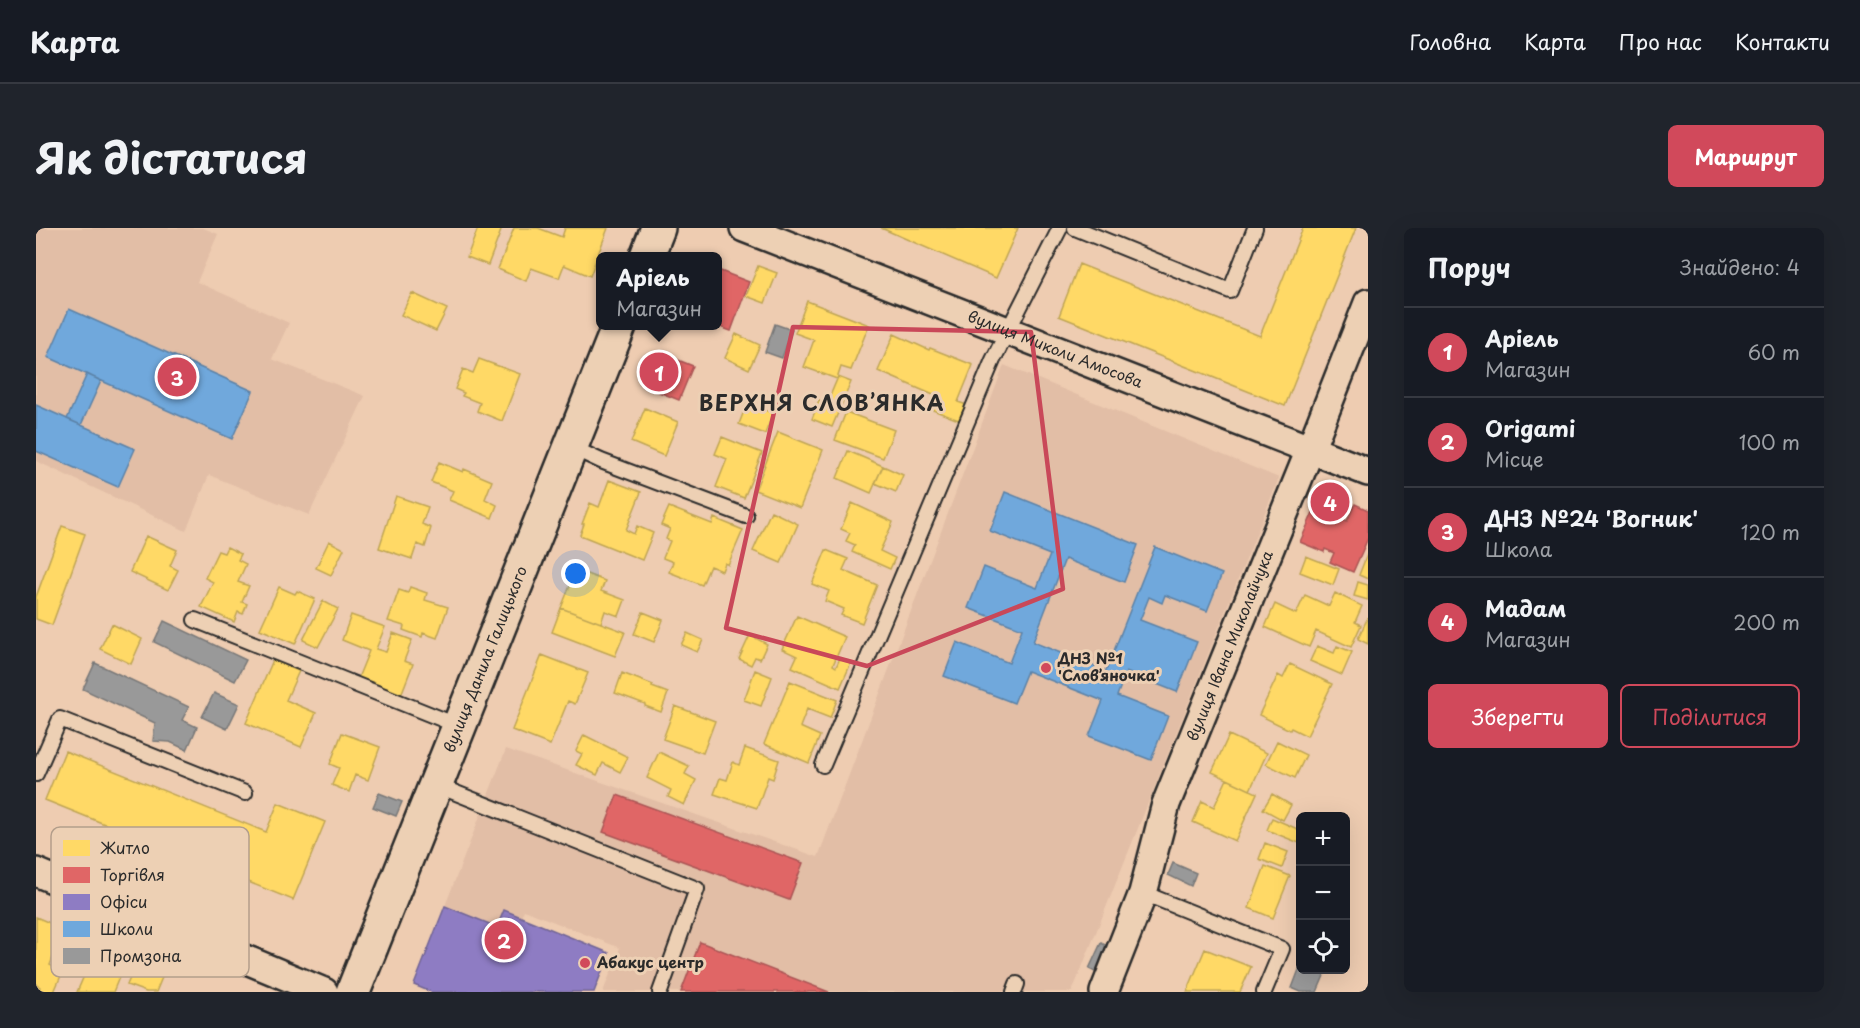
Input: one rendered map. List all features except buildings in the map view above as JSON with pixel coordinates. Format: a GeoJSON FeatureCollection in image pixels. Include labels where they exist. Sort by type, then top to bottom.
{"type":"FeatureCollection","features":[{"type":"Feature","properties":{"kind":"main road"},"geometry":{"type":"LineString","coordinates":[[649,252],[658,228]]}},
{"type":"Feature","properties":{"kind":"main road","name":"вулиця Данила Галицького"},"geometry":{"type":"LineString","coordinates":[[353,992],[618,330]]}},
{"type":"Feature","properties":{"kind":"street","name":"вулиця Миколи Амосова"},"geometry":{"type":"LineString","coordinates":[[744,228],[1368,472]]}},
{"type":"Feature","properties":{"kind":"street","name":"вулиця Івана Миколайчука"},"geometry":{"type":"LineString","coordinates":[[1104,992],[1143,893],[1166,804],[1368,303]]}},
{"type":"Feature","properties":{"kind":"street"},"geometry":{"type":"LineString","coordinates":[[36,872],[51,878]]}},
{"type":"Feature","properties":{"kind":"street"},"geometry":{"type":"LineString","coordinates":[[249,961],[324,992]]}},
{"type":"Feature","properties":{"kind":"lane"},"geometry":{"type":"LineString","coordinates":[[823,765],[993,360],[1060,228]]}},
{"type":"Feature","properties":{"kind":"lane"},"geometry":{"type":"LineString","coordinates":[[1076,228],[1230,291],[1255,228]]}},
{"type":"Feature","properties":{"kind":"lane"},"geometry":{"type":"LineString","coordinates":[[571,447],[746,516]]}},
{"type":"Feature","properties":{"kind":"lane"},"geometry":{"type":"LineString","coordinates":[[195,620],[459,726]]}},
{"type":"Feature","properties":{"kind":"lane"},"geometry":{"type":"LineString","coordinates":[[36,774],[60,719],[245,793]]}},
{"type":"Feature","properties":{"kind":"lane"},"geometry":{"type":"LineString","coordinates":[[435,785],[697,888],[660,992]]}},
{"type":"Feature","properties":{"kind":"lane"},"geometry":{"type":"LineString","coordinates":[[1143,893],[1282,949],[1264,992]]}},
{"type":"Feature","properties":{"kind":"highlighted area"},"geometry":{"type":"Polygon","coordinates":[[[793,327],[1031,332],[1063,589],[867,666],[726,628],[793,327]]]}},
{"type":"Feature","properties":{"kind":"shaded area"},"geometry":{"type":"Polygon","coordinates":[[[36,228],[203,228],[218,234],[197,282],[289,323],[272,359],[365,396],[309,515],[209,475],[186,531],[36,461],[36,228]]]}},
{"type":"Feature","properties":{"kind":"shaded area","name":"ДНЗ №1 'Слов’яночка'"},"geometry":{"type":"Polygon","coordinates":[[[1004,365],[1279,478],[1072,992],[603,992],[620,948],[524,910],[521,918],[504,911],[497,927],[445,906],[506,749],[818,857],[1004,365]]]}},
{"type":"Feature","properties":{"kind":"place","name":"Аріель"},"geometry":{"type":"Point","coordinates":[659,372]}},
{"type":"Feature","properties":{"kind":"place","name":"ДНЗ №24 'Вогник'"},"geometry":{"type":"Point","coordinates":[177,377]}},
{"type":"Feature","properties":{"kind":"place","name":"Мадам"},"geometry":{"type":"Point","coordinates":[1330,502]}},
{"type":"Feature","properties":{"kind":"place","name":"ДНЗ №1 'Слов’яночка'"},"geometry":{"type":"Point","coordinates":[1046,668]}},
{"type":"Feature","properties":{"kind":"place","name":"Origami"},"geometry":{"type":"Point","coordinates":[504,940]}},
{"type":"Feature","properties":{"kind":"place","name":"Абакус центр"},"geometry":{"type":"Point","coordinates":[585,963]}},
{"type":"Feature","properties":{"kind":"district","name":"ВЕРХНЯ СЛОВ’ЯНКА"},"geometry":{"type":"Point","coordinates":[822,404]}}]}
